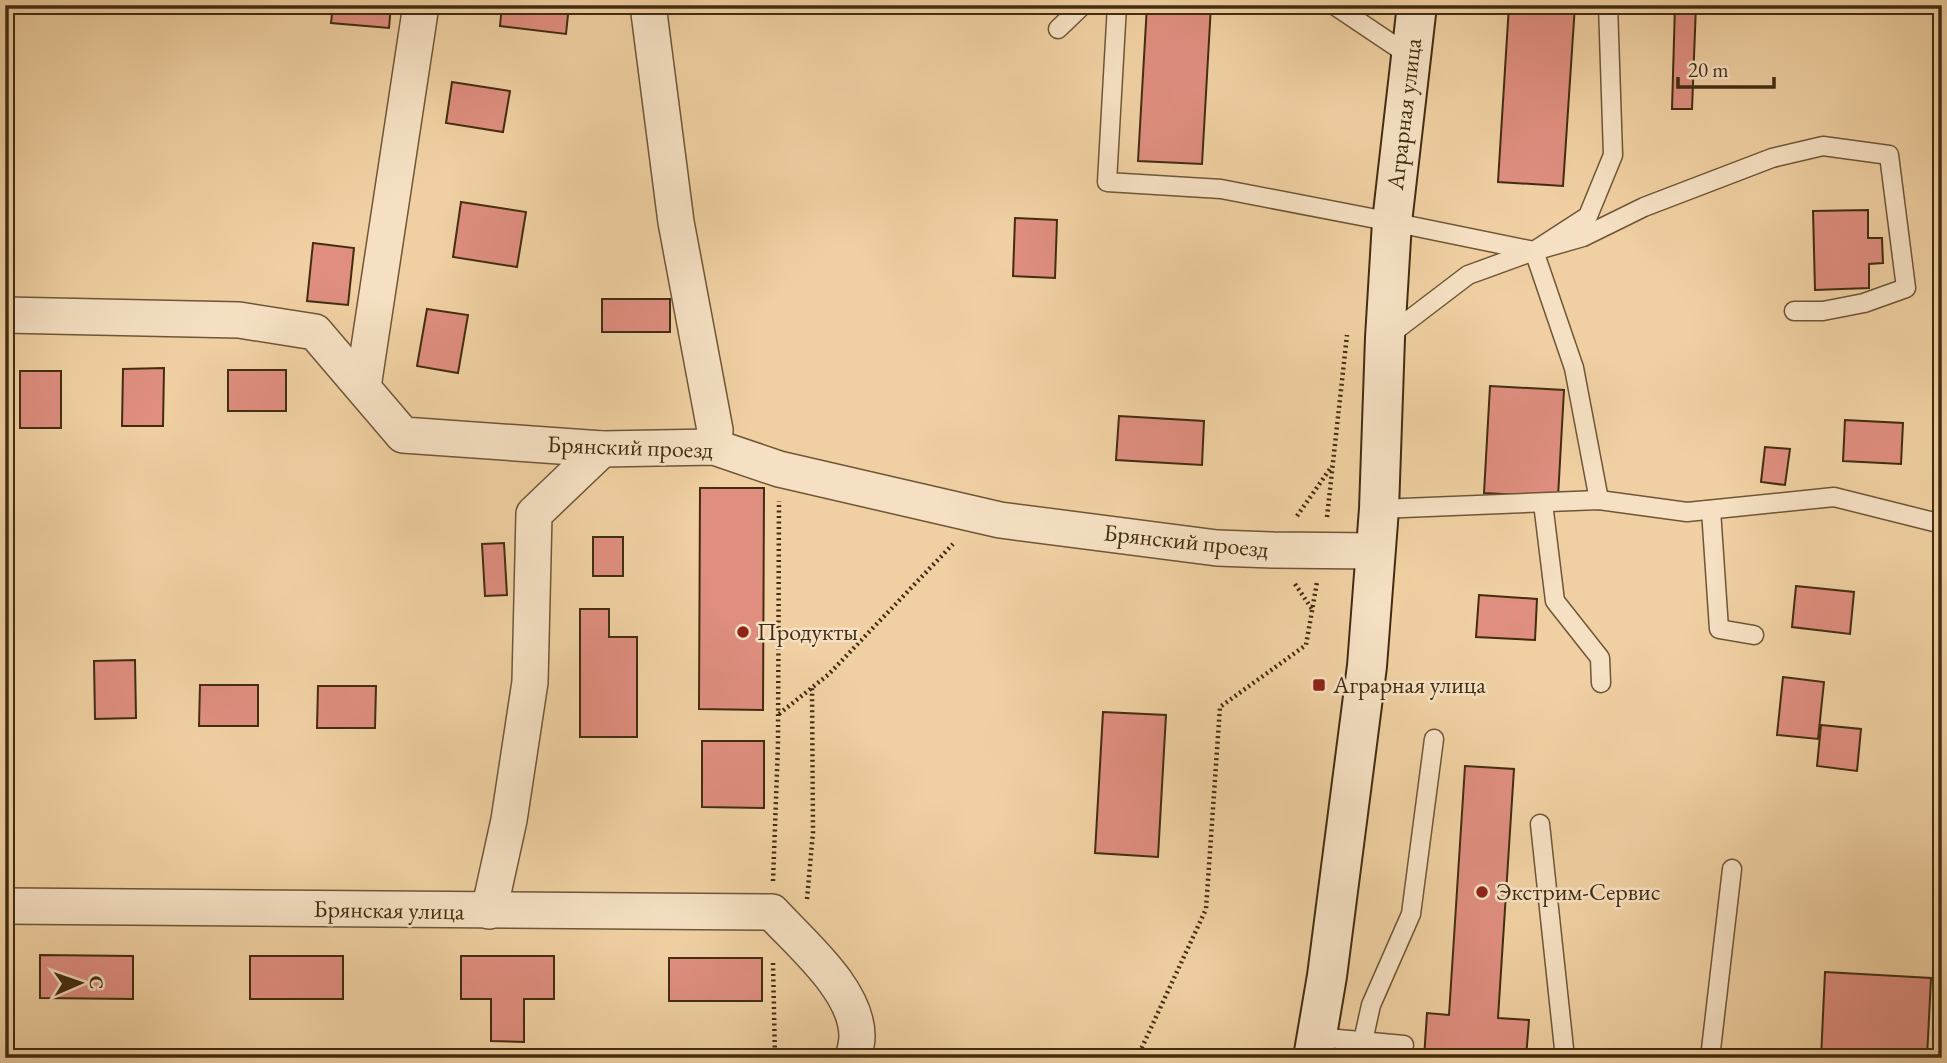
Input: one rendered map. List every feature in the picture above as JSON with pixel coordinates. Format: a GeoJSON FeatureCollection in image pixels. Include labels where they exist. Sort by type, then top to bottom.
{"type":"FeatureCollection","features":[{"type":"Feature","properties":{"kind":"street"},"geometry":{"type":"LineString","coordinates":[[363,387],[421,5]]}},
{"type":"Feature","properties":{"kind":"street"},"geometry":{"type":"LineString","coordinates":[[648,5],[676,222],[715,430],[714,447]]}},
{"type":"Feature","properties":{"kind":"street","name":"Аграрная улица"},"geometry":{"type":"LineString","coordinates":[[1314,1048],[1327,976],[1367,666],[1379,509],[1391,222],[1417,5]]}},
{"type":"Feature","properties":{"kind":"street","name":"Брянский проезд"},"geometry":{"type":"LineString","coordinates":[[5,315],[239,320],[315,332],[403,435],[602,449],[714,447],[779,469],[1000,520],[1217,548],[1376,551]]}},
{"type":"Feature","properties":{"kind":"street"},"geometry":{"type":"LineString","coordinates":[[489,911],[509,820],[530,682],[534,514],[602,449]]}},
{"type":"Feature","properties":{"kind":"street","name":"Брянская улица"},"geometry":{"type":"LineString","coordinates":[[5,906],[772,912]]}},
{"type":"Feature","properties":{"kind":"street"},"geometry":{"type":"LineString","coordinates":[[772,912],[838,983],[854,1015],[857,1037],[853,1058]]}},
{"type":"Feature","properties":{"kind":"lane"},"geometry":{"type":"LineString","coordinates":[[1058,29],[1083,5]]}},
{"type":"Feature","properties":{"kind":"lane"},"geometry":{"type":"LineString","coordinates":[[1117,5],[1107,182],[1221,189],[1534,251],[1588,216],[1613,155],[1608,5]]}},
{"type":"Feature","properties":{"kind":"lane"},"geometry":{"type":"LineString","coordinates":[[1334,5],[1410,55]]}},
{"type":"Feature","properties":{"kind":"lane"},"geometry":{"type":"LineString","coordinates":[[1385,338],[1468,275],[1583,237],[1644,207],[1772,158],[1823,146],[1888,155],[1906,288],[1864,303],[1823,311],[1794,310]]}},
{"type":"Feature","properties":{"kind":"lane"},"geometry":{"type":"LineString","coordinates":[[1534,251],[1574,369],[1600,500]]}},
{"type":"Feature","properties":{"kind":"lane"},"geometry":{"type":"LineString","coordinates":[[1379,509],[1600,500],[1687,512],[1834,496],[1942,524]]}},
{"type":"Feature","properties":{"kind":"lane"},"geometry":{"type":"LineString","coordinates":[[1542,503],[1555,601],[1600,658],[1601,683]]}},
{"type":"Feature","properties":{"kind":"lane"},"geometry":{"type":"LineString","coordinates":[[1711,510],[1719,629],[1754,635]]}},
{"type":"Feature","properties":{"kind":"lane"},"geometry":{"type":"LineString","coordinates":[[1363,1041],[1371,1005],[1411,914],[1434,739]]}},
{"type":"Feature","properties":{"kind":"lane"},"geometry":{"type":"LineString","coordinates":[[1541,824],[1565,1058]]}},
{"type":"Feature","properties":{"kind":"lane"},"geometry":{"type":"LineString","coordinates":[[1710,1058],[1732,869]]}},
{"type":"Feature","properties":{"kind":"lane"},"geometry":{"type":"LineString","coordinates":[[1314,1048],[1363,1041],[1404,1045]]}},
{"type":"Feature","properties":{"kind":"path"},"geometry":{"type":"LineString","coordinates":[[1137,1058],[1206,909],[1220,707],[1306,645],[1323,550],[1348,326]]}},
{"type":"Feature","properties":{"kind":"path"},"geometry":{"type":"LineString","coordinates":[[1273,550],[1333,464]]}},
{"type":"Feature","properties":{"kind":"path"},"geometry":{"type":"LineString","coordinates":[[775,1058],[772,912],[778,714],[779,469]]}},
{"type":"Feature","properties":{"kind":"path"},"geometry":{"type":"LineString","coordinates":[[778,714],[829,674],[980,515]]}},
{"type":"Feature","properties":{"kind":"path"},"geometry":{"type":"LineString","coordinates":[[802,945],[813,832],[812,688]]}},
{"type":"Feature","properties":{"kind":"building"},"geometry":{"type":"Polygon","coordinates":[[[333,5],[391,5],[389,28],[331,23],[333,5]]]}},
{"type":"Feature","properties":{"kind":"building"},"geometry":{"type":"Polygon","coordinates":[[[502,5],[569,5],[566,34],[500,26],[502,5]]]}},
{"type":"Feature","properties":{"kind":"building"},"geometry":{"type":"Polygon","coordinates":[[[1147,5],[1211,5],[1202,164],[1138,161],[1147,5]]]}},
{"type":"Feature","properties":{"kind":"building"},"geometry":{"type":"Polygon","coordinates":[[[1509,5],[1575,5],[1563,186],[1498,182],[1509,5]]]}},
{"type":"Feature","properties":{"kind":"building"},"geometry":{"type":"Polygon","coordinates":[[[1675,5],[1696,5],[1692,109],[1672,109],[1675,5]]]}},
{"type":"Feature","properties":{"kind":"building"},"geometry":{"type":"Polygon","coordinates":[[[452,82],[510,91],[503,132],[446,123],[452,82]]]}},
{"type":"Feature","properties":{"kind":"building"},"geometry":{"type":"Polygon","coordinates":[[[461,202],[526,212],[517,267],[453,257],[461,202]]]}},
{"type":"Feature","properties":{"kind":"building"},"geometry":{"type":"Polygon","coordinates":[[[1868,210],[1868,238],[1882,238],[1883,263],[1869,264],[1869,288],[1815,290],[1813,211],[1868,210]]]}},
{"type":"Feature","properties":{"kind":"building"},"geometry":{"type":"Polygon","coordinates":[[[1015,218],[1057,220],[1055,278],[1013,276],[1015,218]]]}},
{"type":"Feature","properties":{"kind":"building"},"geometry":{"type":"Polygon","coordinates":[[[313,243],[354,248],[348,305],[307,301],[313,243]]]}},
{"type":"Feature","properties":{"kind":"building"},"geometry":{"type":"Polygon","coordinates":[[[602,299],[670,299],[670,332],[602,332],[602,299]]]}},
{"type":"Feature","properties":{"kind":"building"},"geometry":{"type":"Polygon","coordinates":[[[427,309],[468,315],[458,373],[417,366],[427,309]]]}},
{"type":"Feature","properties":{"kind":"building"},"geometry":{"type":"Polygon","coordinates":[[[164,368],[163,426],[122,426],[123,369],[164,368]]]}},
{"type":"Feature","properties":{"kind":"building"},"geometry":{"type":"Polygon","coordinates":[[[228,370],[286,370],[286,411],[228,411],[228,370]]]}},
{"type":"Feature","properties":{"kind":"building"},"geometry":{"type":"Polygon","coordinates":[[[20,371],[61,371],[61,428],[20,428],[20,371]]]}},
{"type":"Feature","properties":{"kind":"building"},"geometry":{"type":"Polygon","coordinates":[[[1490,386],[1564,390],[1558,497],[1484,493],[1490,386]]]}},
{"type":"Feature","properties":{"kind":"building"},"geometry":{"type":"Polygon","coordinates":[[[1119,416],[1204,421],[1202,465],[1116,460],[1119,416]]]}},
{"type":"Feature","properties":{"kind":"building"},"geometry":{"type":"Polygon","coordinates":[[[1845,420],[1903,423],[1901,464],[1843,461],[1845,420]]]}},
{"type":"Feature","properties":{"kind":"building"},"geometry":{"type":"Polygon","coordinates":[[[1765,447],[1790,449],[1785,485],[1761,482],[1765,447]]]}},
{"type":"Feature","properties":{"kind":"building"},"geometry":{"type":"Polygon","coordinates":[[[700,488],[764,488],[763,710],[699,709],[700,488]]]}},
{"type":"Feature","properties":{"kind":"building"},"geometry":{"type":"Polygon","coordinates":[[[593,537],[623,537],[623,576],[593,576],[593,537]]]}},
{"type":"Feature","properties":{"kind":"building"},"geometry":{"type":"Polygon","coordinates":[[[504,543],[507,595],[485,596],[482,544],[504,543]]]}},
{"type":"Feature","properties":{"kind":"building"},"geometry":{"type":"Polygon","coordinates":[[[1796,586],[1854,592],[1850,634],[1792,627],[1796,586]]]}},
{"type":"Feature","properties":{"kind":"building"},"geometry":{"type":"Polygon","coordinates":[[[1479,595],[1537,599],[1535,640],[1476,637],[1479,595]]]}},
{"type":"Feature","properties":{"kind":"building"},"geometry":{"type":"Polygon","coordinates":[[[580,609],[609,609],[609,637],[637,637],[637,737],[580,737],[580,609]]]}},
{"type":"Feature","properties":{"kind":"building"},"geometry":{"type":"Polygon","coordinates":[[[135,660],[136,718],[95,719],[94,661],[135,660]]]}},
{"type":"Feature","properties":{"kind":"building"},"geometry":{"type":"Polygon","coordinates":[[[5,663],[13,663],[14,721],[5,721],[5,663]]]}},
{"type":"Feature","properties":{"kind":"building"},"geometry":{"type":"Polygon","coordinates":[[[1783,677],[1824,682],[1818,739],[1777,735],[1783,677]]]}},
{"type":"Feature","properties":{"kind":"building"},"geometry":{"type":"Polygon","coordinates":[[[200,685],[258,685],[258,726],[199,726],[200,685]]]}},
{"type":"Feature","properties":{"kind":"building"},"geometry":{"type":"Polygon","coordinates":[[[318,686],[376,686],[375,728],[317,728],[318,686]]]}},
{"type":"Feature","properties":{"kind":"building"},"geometry":{"type":"Polygon","coordinates":[[[1103,712],[1166,715],[1158,857],[1095,853],[1103,712]]]}},
{"type":"Feature","properties":{"kind":"building"},"geometry":{"type":"Polygon","coordinates":[[[1821,725],[1861,729],[1857,771],[1817,766],[1821,725]]]}},
{"type":"Feature","properties":{"kind":"building"},"geometry":{"type":"Polygon","coordinates":[[[702,741],[764,741],[764,808],[702,807],[702,741]]]}},
{"type":"Feature","properties":{"kind":"building"},"geometry":{"type":"Polygon","coordinates":[[[1465,766],[1514,769],[1498,1018],[1529,1020],[1526,1058],[1424,1058],[1427,1013],[1449,1015],[1465,766]]]}},
{"type":"Feature","properties":{"kind":"building"},"geometry":{"type":"Polygon","coordinates":[[[40,955],[133,956],[133,999],[40,998],[40,955]]]}},
{"type":"Feature","properties":{"kind":"building"},"geometry":{"type":"Polygon","coordinates":[[[250,956],[343,956],[343,999],[250,999],[250,956]]]}},
{"type":"Feature","properties":{"kind":"building"},"geometry":{"type":"Polygon","coordinates":[[[461,956],[554,956],[554,999],[524,999],[524,1042],[491,1041],[491,999],[461,999],[461,956]]]}},
{"type":"Feature","properties":{"kind":"building"},"geometry":{"type":"Polygon","coordinates":[[[669,958],[762,958],[762,1001],[669,1001],[669,958]]]}},
{"type":"Feature","properties":{"kind":"building"},"geometry":{"type":"Polygon","coordinates":[[[1825,972],[1931,978],[1927,1058],[1821,1058],[1825,972]]]}},
{"type":"Feature","properties":{"kind":"place","name":"Продукты"},"geometry":{"type":"Point","coordinates":[743,632]}},
{"type":"Feature","properties":{"kind":"place","name":"Аграрная улица"},"geometry":{"type":"Point","coordinates":[1319,685]}},
{"type":"Feature","properties":{"kind":"place","name":"Экстрим-Сервис"},"geometry":{"type":"Point","coordinates":[1482,892]}}]}
